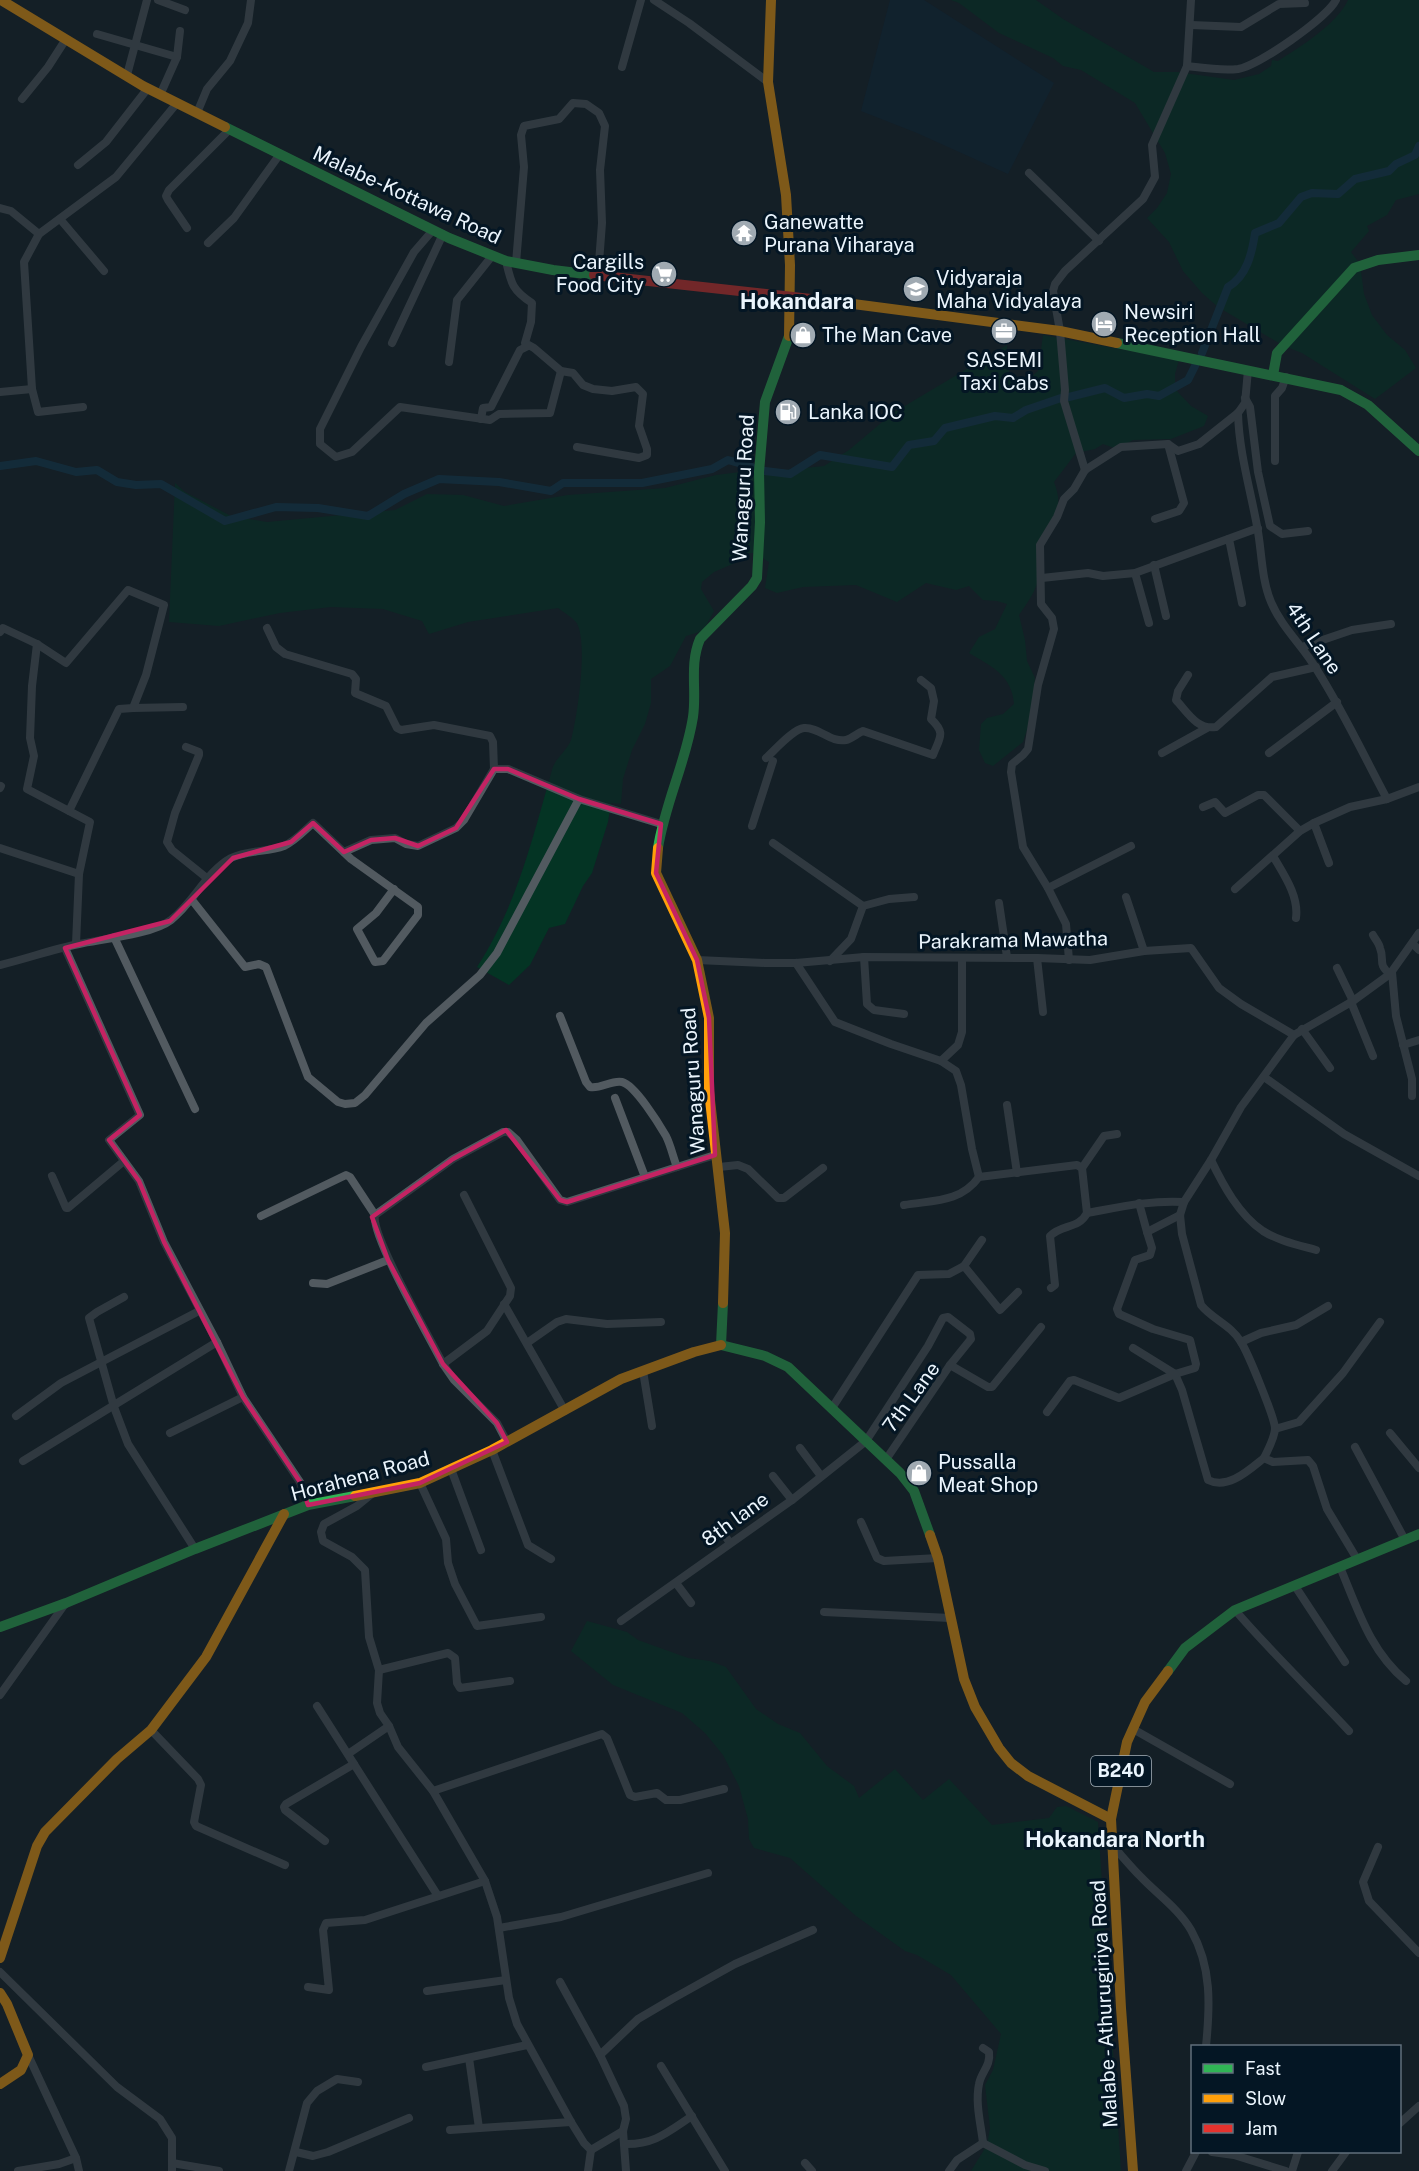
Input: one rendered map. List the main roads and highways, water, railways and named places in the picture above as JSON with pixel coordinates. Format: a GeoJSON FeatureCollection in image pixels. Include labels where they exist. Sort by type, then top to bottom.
{"type":"FeatureCollection","features":[{"type":"Feature","properties":{"kind":"waterway"},"geometry":{"type":"LineString","coordinates":[[1202,353],[1228,287],[1240,277],[1248,263],[1255,233],[1279,223],[1301,197],[1312,193],[1338,194],[1355,179],[1389,171],[1396,164],[1415,155],[1419,146]]}},
{"type":"Feature","properties":{"kind":"waterway"},"geometry":{"type":"LineString","coordinates":[[1069,397],[1105,388],[1124,398],[1147,394],[1159,396],[1188,380],[1195,366]]}},
{"type":"Feature","properties":{"kind":"waterway"},"geometry":{"type":"LineString","coordinates":[[765,471],[790,474],[820,455],[892,467],[909,445],[934,441],[945,428],[995,416],[1013,418],[1026,410],[1061,398]]}},
{"type":"Feature","properties":{"kind":"waterway"},"geometry":{"type":"LineString","coordinates":[[0,466],[36,461],[76,472],[97,470],[117,482],[136,485],[161,484],[225,521],[276,507],[318,508],[368,516],[404,494],[439,479],[499,482],[551,491],[563,483],[642,483],[712,469],[728,460],[752,467]]}},
{"type":"Feature","properties":{"kind":"place","name":"Ganewatte Purana Viharaya"},"geometry":{"type":"Point","coordinates":[744,233]}},
{"type":"Feature","properties":{"kind":"place","name":"Cargills Food City"},"geometry":{"type":"Point","coordinates":[664,274]}},
{"type":"Feature","properties":{"kind":"place","name":"Vidyaraja Maha Vidyalaya"},"geometry":{"type":"Point","coordinates":[916,289]}},
{"type":"Feature","properties":{"kind":"place","name":"Newsiri Reception Hall"},"geometry":{"type":"Point","coordinates":[1104,324]}},
{"type":"Feature","properties":{"kind":"place","name":"SASEMI Taxi Cabs"},"geometry":{"type":"Point","coordinates":[1004,331]}},
{"type":"Feature","properties":{"kind":"place","name":"The Man Cave"},"geometry":{"type":"Point","coordinates":[803,335]}},
{"type":"Feature","properties":{"kind":"place","name":"Lanka IOC"},"geometry":{"type":"Point","coordinates":[788,412]}},
{"type":"Feature","properties":{"kind":"place","name":"Pussalla Meat Shop"},"geometry":{"type":"Point","coordinates":[919,1473]}},
{"type":"Feature","properties":{"kind":"district","name":"Hokandara"},"geometry":{"type":"Point","coordinates":[797,301]}},
{"type":"Feature","properties":{"kind":"district","name":"Hokandara North"},"geometry":{"type":"Point","coordinates":[1115,1839]}}]}
